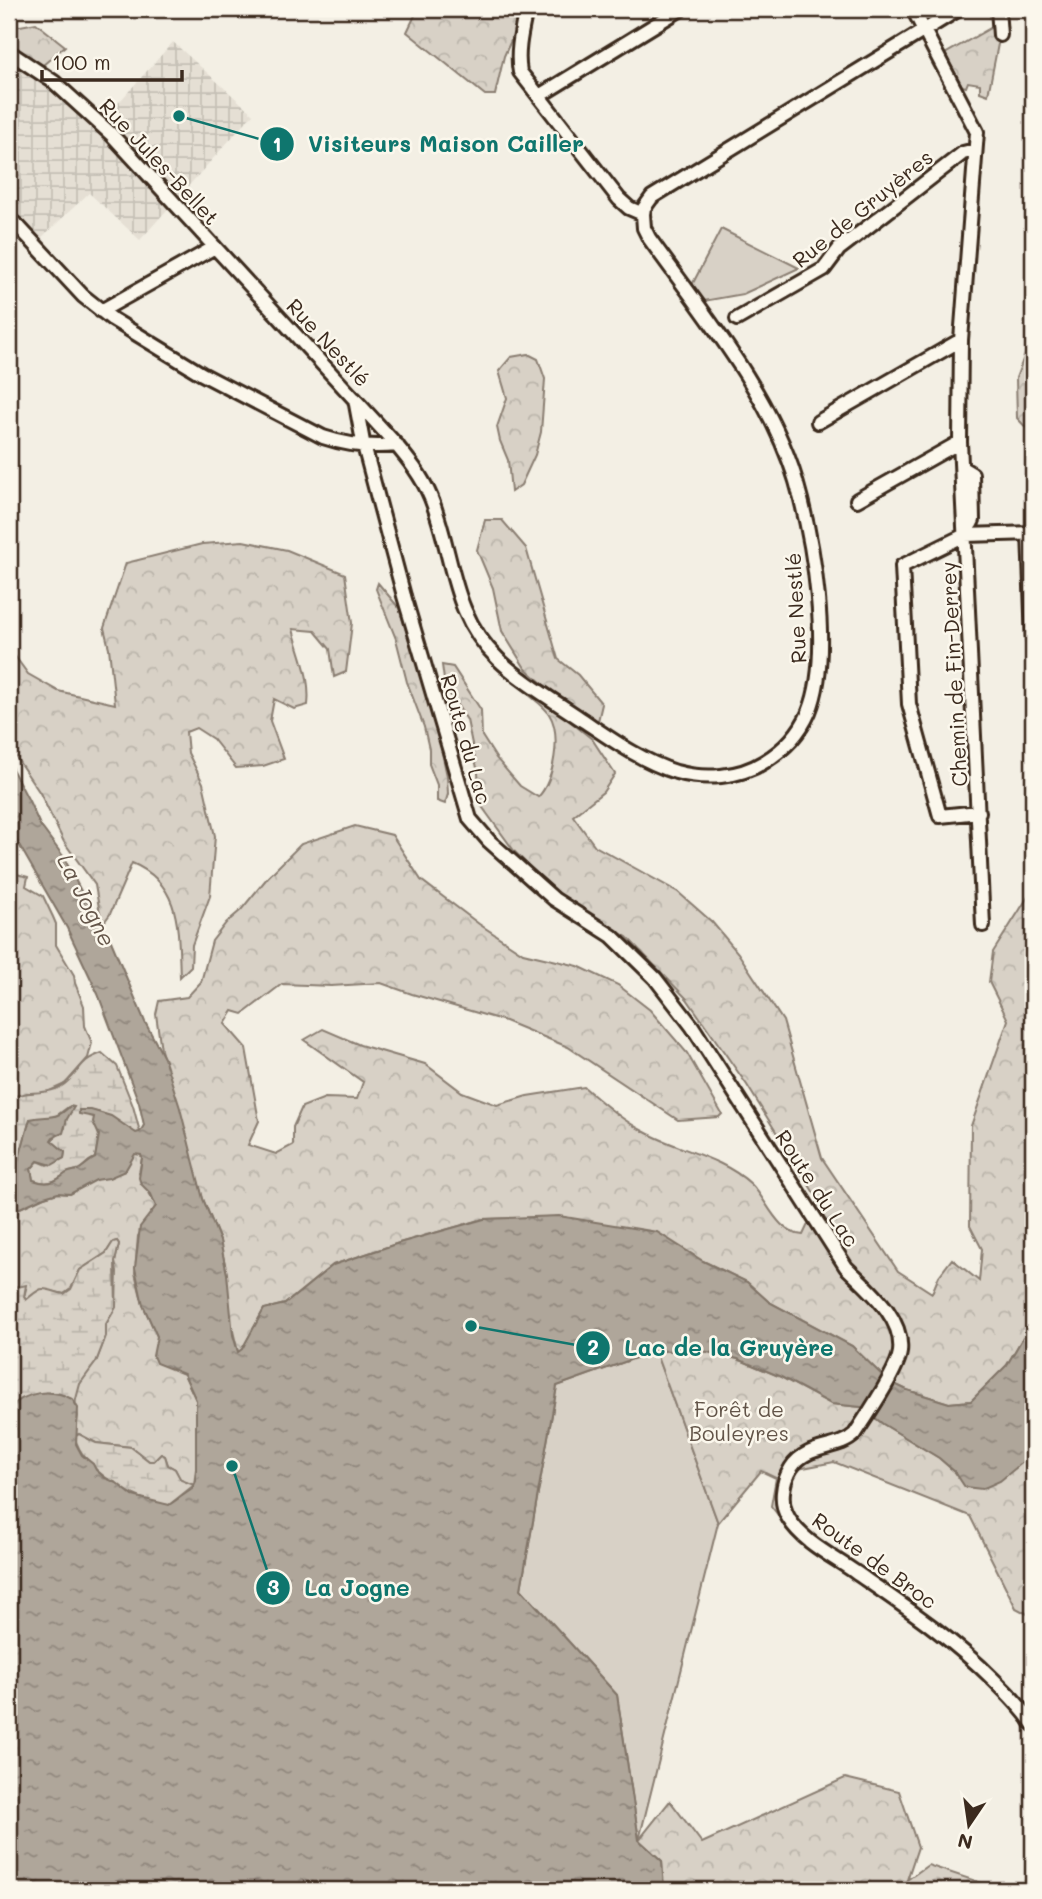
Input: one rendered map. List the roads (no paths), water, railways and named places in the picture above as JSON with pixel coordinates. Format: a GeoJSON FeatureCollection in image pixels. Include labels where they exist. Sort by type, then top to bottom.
{"type":"FeatureCollection","features":[{"type":"Feature","properties":{"kind":"street"},"geometry":{"type":"LineString","coordinates":[[526,9],[518,63],[524,79],[620,199],[629,208],[643,214],[652,197],[959,9]]}},
{"type":"Feature","properties":{"kind":"street"},"geometry":{"type":"LineString","coordinates":[[539,96],[681,9]]}},
{"type":"Feature","properties":{"kind":"street","name":"Chemin de Fin-Derrey"},"geometry":{"type":"LineString","coordinates":[[913,9],[977,132],[961,340],[960,442],[983,925]]}},
{"type":"Feature","properties":{"kind":"street"},"geometry":{"type":"LineString","coordinates":[[998,9],[1000,35]]}},
{"type":"Feature","properties":{"kind":"street","name":"Rue Jules-Bellet"},"geometry":{"type":"LineString","coordinates":[[9,52],[54,82],[103,126],[215,247]]}},
{"type":"Feature","properties":{"kind":"street","name":"Rue de Gruyères"},"geometry":{"type":"LineString","coordinates":[[737,319],[824,269],[848,243],[963,153],[975,150]]}},
{"type":"Feature","properties":{"kind":"street","name":"Rue Nestlé"},"geometry":{"type":"LineString","coordinates":[[215,247],[397,445],[419,474],[430,496],[467,620],[486,646],[511,670],[634,753],[678,772],[712,776],[738,773],[757,766],[784,748],[798,732],[809,712],[817,686],[820,656],[818,595],[808,523],[778,432],[736,360],[649,237],[644,228],[643,214]]}},
{"type":"Feature","properties":{"kind":"street"},"geometry":{"type":"LineString","coordinates":[[9,219],[87,300],[202,374],[323,437],[365,447],[397,445]]}},
{"type":"Feature","properties":{"kind":"street"},"geometry":{"type":"LineString","coordinates":[[101,311],[215,247]]}},
{"type":"Feature","properties":{"kind":"street"},"geometry":{"type":"LineString","coordinates":[[818,422],[961,340]]}},
{"type":"Feature","properties":{"kind":"street","name":"Route du Lac"},"geometry":{"type":"LineString","coordinates":[[355,399],[404,596],[470,819],[489,841],[554,899],[612,936],[656,978],[692,1026],[846,1267],[877,1298],[892,1318],[899,1339],[900,1354],[858,1430]]}},
{"type":"Feature","properties":{"kind":"street"},"geometry":{"type":"LineString","coordinates":[[856,500],[960,442]]}},
{"type":"Feature","properties":{"kind":"street"},"geometry":{"type":"LineString","coordinates":[[965,530],[1031,533],[1033,640]]}},
{"type":"Feature","properties":{"kind":"street","name":"Chemin de Fin-Derrey"},"geometry":{"type":"LineString","coordinates":[[965,530],[902,566],[906,649],[909,704],[940,816],[979,812]]}},
{"type":"Feature","properties":{"kind":"street","name":"Route de Broc"},"geometry":{"type":"LineString","coordinates":[[858,1430],[848,1440],[816,1449],[795,1462],[788,1473],[783,1492],[788,1518],[816,1545],[956,1643],[1008,1694],[1033,1724]]}},
{"type":"Feature","properties":{"kind":"water"},"geometry":{"type":"Polygon","coordinates":[[[9,763],[40,825],[63,856],[111,941],[145,1022],[164,1058],[203,1199],[220,1241],[227,1274],[233,1335],[238,1352],[264,1309],[285,1304],[333,1265],[484,1219],[559,1216],[657,1232],[703,1261],[747,1282],[769,1302],[852,1346],[888,1381],[949,1403],[971,1401],[1007,1365],[1033,1320],[1033,1441],[1029,1457],[1000,1481],[982,1489],[965,1487],[955,1472],[939,1458],[883,1424],[861,1407],[831,1404],[781,1377],[738,1359],[699,1350],[655,1351],[557,1386],[521,1589],[617,1695],[639,1840],[662,1861],[664,1890],[9,1890],[9,1409],[23,1398],[39,1393],[56,1393],[72,1399],[78,1408],[76,1444],[82,1455],[105,1478],[117,1483],[133,1496],[169,1505],[192,1489],[196,1481],[196,1400],[184,1374],[156,1363],[153,1356],[157,1336],[143,1305],[135,1268],[140,1227],[156,1206],[139,1178],[141,1155],[135,1154],[125,1171],[96,1180],[70,1194],[58,1193],[44,1197],[9,1213],[9,1180],[14,1177],[30,1119],[55,1116],[70,1106],[74,1107],[63,1133],[51,1140],[65,1152],[64,1158],[52,1165],[38,1161],[31,1169],[33,1180],[46,1183],[79,1169],[95,1158],[99,1135],[93,1122],[94,1117],[79,1114],[79,1110],[91,1110],[111,1116],[136,1133],[140,1132],[144,1125],[139,1103],[98,994],[67,928],[10,829],[9,763]]]}},
{"type":"Feature","properties":{"kind":"place","name":"Visiteurs Maison Cailler"},"geometry":{"type":"Point","coordinates":[179,116]}},
{"type":"Feature","properties":{"kind":"place","name":"Lac de la Gruyère"},"geometry":{"type":"Point","coordinates":[471,1326]}},
{"type":"Feature","properties":{"kind":"place","name":"La Jogne"},"geometry":{"type":"Point","coordinates":[232,1466]}},
{"type":"Feature","properties":{"kind":"park label","name":"Forêt de Bouleyres"},"geometry":{"type":"Point","coordinates":[739,1420]}}]}
